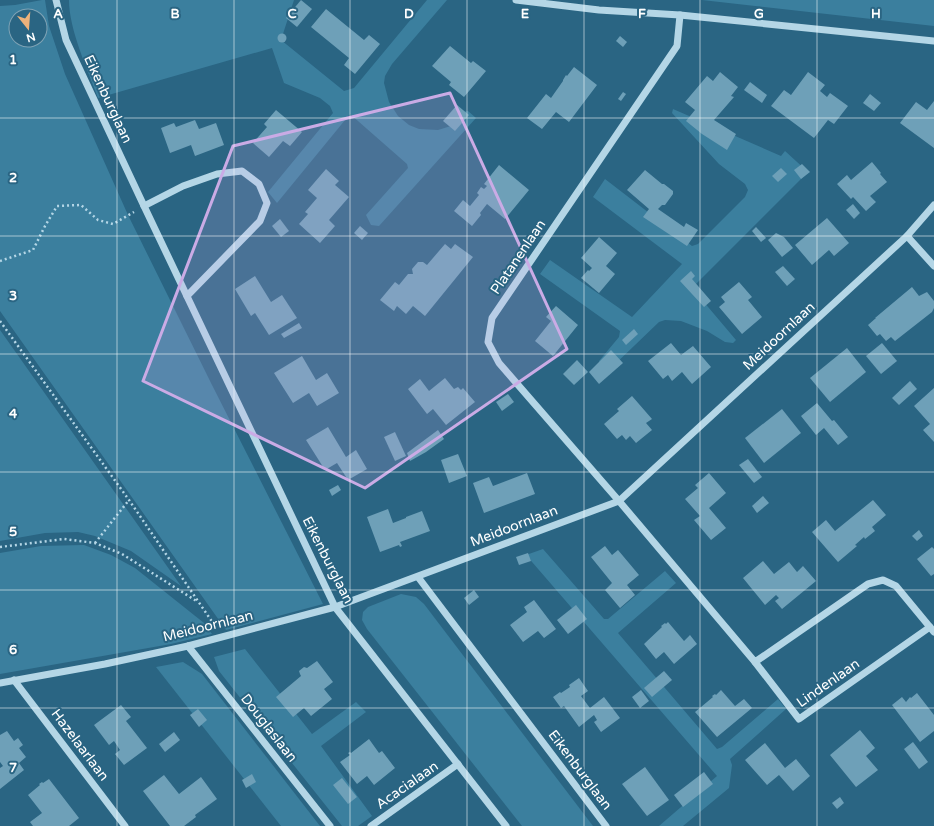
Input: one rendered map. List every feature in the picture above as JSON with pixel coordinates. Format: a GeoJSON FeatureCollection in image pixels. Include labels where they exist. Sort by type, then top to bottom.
{"type":"FeatureCollection","features":[{"type":"Feature","properties":{"kind":"street","name":"Eikenburglaan"},"geometry":{"type":"LineString","coordinates":[[56,0],[66,40],[335,607],[506,826]]}},
{"type":"Feature","properties":{"kind":"street"},"geometry":{"type":"LineString","coordinates":[[516,0],[599,10],[680,15],[934,41]]}},
{"type":"Feature","properties":{"kind":"street","name":"Platanenlaan"},"geometry":{"type":"LineString","coordinates":[[619,501],[499,363],[488,342],[492,318],[677,46],[680,15]]}},
{"type":"Feature","properties":{"kind":"street"},"geometry":{"type":"LineString","coordinates":[[144,206],[183,186],[217,174],[242,171],[260,184],[266,203],[260,221],[187,296]]}},
{"type":"Feature","properties":{"kind":"street","name":"Meidoornlaan"},"geometry":{"type":"LineString","coordinates":[[0,683],[105,664],[188,646],[335,607],[619,501],[907,236],[934,205]]}},
{"type":"Feature","properties":{"kind":"street"},"geometry":{"type":"LineString","coordinates":[[907,236],[934,266]]}},
{"type":"Feature","properties":{"kind":"street","name":"Lindenlaan"},"geometry":{"type":"LineString","coordinates":[[619,501],[755,662],[799,719],[932,630],[896,586],[883,580],[868,584],[755,662]]}},
{"type":"Feature","properties":{"kind":"street","name":"Eikenburglaan"},"geometry":{"type":"LineString","coordinates":[[418,576],[606,826]]}},
{"type":"Feature","properties":{"kind":"street","name":"Douglaslaan"},"geometry":{"type":"LineString","coordinates":[[188,646],[330,826]]}},
{"type":"Feature","properties":{"kind":"street","name":"Hazelaarlaan"},"geometry":{"type":"LineString","coordinates":[[14,680],[125,826]]}},
{"type":"Feature","properties":{"kind":"street","name":"Acacialaan"},"geometry":{"type":"LineString","coordinates":[[371,826],[458,764]]}},
{"type":"Feature","properties":{"kind":"path"},"geometry":{"type":"LineString","coordinates":[[0,261],[33,250],[57,206],[81,205],[98,220],[113,224],[144,206]]}},
{"type":"Feature","properties":{"kind":"path"},"geometry":{"type":"LineString","coordinates":[[0,321],[128,500],[222,636]]}},
{"type":"Feature","properties":{"kind":"path"},"geometry":{"type":"LineString","coordinates":[[95,543],[128,500]]}},
{"type":"Feature","properties":{"kind":"path"},"geometry":{"type":"LineString","coordinates":[[0,548],[64,539],[95,543],[122,554],[200,603]]}},
{"type":"Feature","properties":{"kind":"highlighted area"},"geometry":{"type":"Polygon","coordinates":[[[450,93],[567,349],[365,488],[143,381],[233,146],[450,93]]]}},
{"type":"Feature","properties":{"kind":"shaded area"},"geometry":{"type":"Polygon","coordinates":[[[45,0],[46,8],[8,8],[8,48],[48,48],[48,20],[65,74],[128,215],[323,604],[226,630],[0,311],[0,6],[45,0]]]}},
{"type":"Feature","properties":{"kind":"shaded area"},"geometry":{"type":"Polygon","coordinates":[[[69,0],[294,0],[281,40],[344,91],[354,88],[427,0],[447,0],[392,64],[385,76],[384,83],[389,102],[398,116],[409,125],[419,129],[438,130],[451,126],[463,112],[468,111],[476,118],[379,226],[371,225],[366,215],[408,168],[407,164],[350,114],[277,203],[268,192],[333,113],[330,106],[320,98],[284,83],[272,48],[98,98],[84,63],[72,24],[69,0]]]}},
{"type":"Feature","properties":{"kind":"shaded area"},"geometry":{"type":"Polygon","coordinates":[[[702,0],[934,0],[934,26],[702,0]]]}},
{"type":"Feature","properties":{"kind":"shaded area"},"geometry":{"type":"Polygon","coordinates":[[[673,109],[781,156],[785,151],[808,172],[692,288],[736,340],[733,343],[725,342],[707,331],[681,321],[665,320],[659,322],[610,369],[603,370],[599,361],[619,337],[620,331],[540,274],[550,260],[632,317],[682,264],[593,197],[605,179],[692,246],[698,244],[745,197],[748,190],[745,184],[719,164],[672,113],[673,109]]]}},
{"type":"Feature","properties":{"kind":"shaded area"},"geometry":{"type":"Polygon","coordinates":[[[0,330],[181,586],[131,551],[95,536],[78,532],[45,533],[0,541],[0,330]]]}},
{"type":"Feature","properties":{"kind":"shaded area"},"geometry":{"type":"Polygon","coordinates":[[[84,545],[111,555],[135,568],[204,623],[212,634],[171,644],[0,674],[0,553],[41,546],[84,545]]]}},
{"type":"Feature","properties":{"kind":"shaded area"},"geometry":{"type":"Polygon","coordinates":[[[543,549],[604,619],[608,619],[665,571],[676,583],[618,633],[717,749],[722,747],[778,699],[786,709],[730,759],[732,765],[729,788],[683,826],[659,826],[717,776],[526,555],[543,549]]]}},
{"type":"Feature","properties":{"kind":"shaded area"},"geometry":{"type":"Polygon","coordinates":[[[401,594],[416,597],[424,604],[593,826],[522,826],[367,629],[362,620],[363,612],[368,607],[401,594]]]}},
{"type":"Feature","properties":{"kind":"shaded area"},"geometry":{"type":"Polygon","coordinates":[[[245,649],[312,734],[356,702],[366,712],[321,746],[372,816],[358,826],[342,826],[219,671],[214,657],[245,649]]]}},
{"type":"Feature","properties":{"kind":"shaded area"},"geometry":{"type":"Polygon","coordinates":[[[183,662],[202,674],[320,826],[281,826],[156,667],[183,662]]]}},
{"type":"Feature","properties":{"kind":"building"},"geometry":{"type":"Polygon","coordinates":[[[301,0],[312,9],[297,27],[286,18],[301,0]]]}},
{"type":"Feature","properties":{"kind":"building"},"geometry":{"type":"Polygon","coordinates":[[[326,9],[364,40],[369,35],[380,44],[355,74],[344,65],[349,58],[311,27],[326,9]]]}},
{"type":"Feature","properties":{"kind":"building"},"geometry":{"type":"Polygon","coordinates":[[[280,34],[284,34],[286,38],[284,42],[280,42],[278,40],[278,36],[280,34]]]}},
{"type":"Feature","properties":{"kind":"building"},"geometry":{"type":"Polygon","coordinates":[[[620,36],[627,42],[623,47],[616,41],[620,36]]]}},
{"type":"Feature","properties":{"kind":"building"},"geometry":{"type":"Polygon","coordinates":[[[450,46],[471,63],[473,61],[486,71],[464,97],[449,85],[451,82],[432,66],[450,46]]]}},
{"type":"Feature","properties":{"kind":"building"},"geometry":{"type":"Polygon","coordinates":[[[574,67],[597,85],[569,122],[556,112],[542,129],[527,118],[546,94],[551,98],[566,75],[567,76],[574,67]]]}},
{"type":"Feature","properties":{"kind":"building"},"geometry":{"type":"Polygon","coordinates":[[[720,72],[738,87],[731,96],[734,97],[714,120],[736,134],[727,150],[702,134],[686,121],[695,110],[685,102],[707,76],[713,81],[720,72]]]}},
{"type":"Feature","properties":{"kind":"building"},"geometry":{"type":"Polygon","coordinates":[[[808,72],[825,85],[820,91],[827,97],[830,93],[848,106],[834,124],[828,120],[814,138],[771,106],[784,90],[791,95],[808,72]]]}},
{"type":"Feature","properties":{"kind":"building"},"geometry":{"type":"Polygon","coordinates":[[[750,82],[767,95],[762,103],[744,90],[750,82]]]}},
{"type":"Feature","properties":{"kind":"building"},"geometry":{"type":"Polygon","coordinates":[[[623,92],[626,94],[621,101],[618,99],[623,92]]]}},
{"type":"Feature","properties":{"kind":"building"},"geometry":{"type":"Polygon","coordinates":[[[870,94],[881,103],[874,111],[863,103],[870,94]]]}},
{"type":"Feature","properties":{"kind":"building"},"geometry":{"type":"Polygon","coordinates":[[[934,101],[934,148],[900,123],[916,102],[927,110],[934,101]]]}},
{"type":"Feature","properties":{"kind":"building"},"geometry":{"type":"Polygon","coordinates":[[[457,105],[469,115],[455,131],[443,121],[457,105]]]}},
{"type":"Feature","properties":{"kind":"building"},"geometry":{"type":"Polygon","coordinates":[[[276,110],[302,132],[290,146],[283,141],[269,157],[253,143],[267,127],[264,124],[276,110]]]}},
{"type":"Feature","properties":{"kind":"building"},"geometry":{"type":"Polygon","coordinates":[[[195,120],[199,129],[216,123],[224,145],[195,156],[191,145],[170,153],[161,128],[174,123],[176,127],[195,120]]]}},
{"type":"Feature","properties":{"kind":"building"},"geometry":{"type":"Polygon","coordinates":[[[872,162],[887,182],[870,196],[876,202],[866,211],[853,197],[851,199],[837,184],[847,175],[851,180],[872,162]]]}},
{"type":"Feature","properties":{"kind":"building"},"geometry":{"type":"Polygon","coordinates":[[[802,164],[810,172],[801,179],[794,170],[802,164]]]}},
{"type":"Feature","properties":{"kind":"building"},"geometry":{"type":"Polygon","coordinates":[[[499,165],[529,190],[505,219],[487,204],[480,213],[481,215],[472,226],[454,211],[463,200],[470,206],[479,195],[477,193],[481,187],[484,189],[487,186],[484,184],[499,165]]]}},
{"type":"Feature","properties":{"kind":"building"},"geometry":{"type":"Polygon","coordinates":[[[781,168],[787,174],[778,182],[772,176],[781,168]]]}},
{"type":"Feature","properties":{"kind":"building"},"geometry":{"type":"Polygon","coordinates":[[[326,169],[339,181],[335,185],[349,197],[329,220],[335,226],[320,243],[299,224],[308,214],[305,212],[317,198],[308,190],[326,169]]]}},
{"type":"Feature","properties":{"kind":"building"},"geometry":{"type":"Polygon","coordinates":[[[645,170],[673,191],[673,194],[665,205],[662,205],[658,209],[684,227],[686,223],[698,230],[687,246],[643,217],[649,209],[627,190],[645,170]]]}},
{"type":"Feature","properties":{"kind":"building"},"geometry":{"type":"Polygon","coordinates":[[[853,204],[860,213],[854,219],[846,210],[853,204]]]}},
{"type":"Feature","properties":{"kind":"building"},"geometry":{"type":"Polygon","coordinates":[[[827,218],[849,243],[834,256],[829,250],[812,265],[795,245],[827,218]]]}},
{"type":"Feature","properties":{"kind":"building"},"geometry":{"type":"Polygon","coordinates":[[[280,219],[289,231],[281,237],[272,226],[280,219]]]}},
{"type":"Feature","properties":{"kind":"building"},"geometry":{"type":"Polygon","coordinates":[[[360,226],[368,233],[362,240],[354,233],[360,226]]]}},
{"type":"Feature","properties":{"kind":"building"},"geometry":{"type":"Polygon","coordinates":[[[756,227],[766,238],[761,242],[752,231],[756,227]]]}},
{"type":"Feature","properties":{"kind":"building"},"geometry":{"type":"Polygon","coordinates":[[[776,233],[784,237],[793,248],[782,257],[768,240],[776,233]]]}},
{"type":"Feature","properties":{"kind":"building"},"geometry":{"type":"Polygon","coordinates":[[[599,237],[617,253],[606,266],[615,274],[599,293],[581,278],[588,270],[589,271],[592,268],[581,258],[599,237]]]}},
{"type":"Feature","properties":{"kind":"building"},"geometry":{"type":"Polygon","coordinates":[[[445,244],[451,249],[455,244],[473,257],[425,316],[413,306],[406,314],[397,306],[394,311],[380,300],[395,282],[399,285],[408,274],[413,274],[412,269],[418,262],[423,262],[427,265],[445,244]]]}},
{"type":"Feature","properties":{"kind":"building"},"geometry":{"type":"Polygon","coordinates":[[[783,266],[795,279],[787,286],[775,272],[783,266]]]}},
{"type":"Feature","properties":{"kind":"building"},"geometry":{"type":"Polygon","coordinates":[[[691,271],[695,276],[692,279],[711,301],[704,307],[680,281],[691,271]]]}},
{"type":"Feature","properties":{"kind":"building"},"geometry":{"type":"Polygon","coordinates":[[[255,276],[271,302],[282,295],[297,318],[269,335],[255,313],[251,316],[235,289],[255,276]]]}},
{"type":"Feature","properties":{"kind":"building"},"geometry":{"type":"Polygon","coordinates":[[[739,282],[752,297],[748,300],[762,317],[742,334],[719,307],[725,302],[721,297],[739,282]]]}},
{"type":"Feature","properties":{"kind":"building"},"geometry":{"type":"Polygon","coordinates":[[[912,287],[919,296],[927,292],[934,301],[934,308],[932,312],[895,341],[891,337],[886,341],[880,334],[877,336],[868,325],[912,287]]]}},
{"type":"Feature","properties":{"kind":"building"},"geometry":{"type":"Polygon","coordinates":[[[556,306],[578,325],[553,356],[535,341],[551,321],[546,317],[556,306]]]}},
{"type":"Feature","properties":{"kind":"building"},"geometry":{"type":"Polygon","coordinates":[[[299,323],[302,328],[284,338],[281,334],[299,323]]]}},
{"type":"Feature","properties":{"kind":"building"},"geometry":{"type":"Polygon","coordinates":[[[634,329],[638,334],[626,345],[622,340],[634,329]]]}},
{"type":"Feature","properties":{"kind":"building"},"geometry":{"type":"Polygon","coordinates":[[[671,343],[681,355],[693,346],[711,367],[692,384],[682,372],[672,381],[668,375],[663,379],[648,361],[671,343]]]}},
{"type":"Feature","properties":{"kind":"building"},"geometry":{"type":"Polygon","coordinates":[[[882,343],[897,361],[881,374],[866,356],[882,343]]]}},
{"type":"Feature","properties":{"kind":"building"},"geometry":{"type":"Polygon","coordinates":[[[847,348],[866,372],[830,402],[810,378],[847,348]]]}},
{"type":"Feature","properties":{"kind":"building"},"geometry":{"type":"Polygon","coordinates":[[[611,350],[623,363],[599,384],[589,372],[611,350]]]}},
{"type":"Feature","properties":{"kind":"building"},"geometry":{"type":"Polygon","coordinates":[[[302,356],[316,380],[327,373],[339,393],[317,406],[309,393],[293,403],[274,373],[302,356]]]}},
{"type":"Feature","properties":{"kind":"building"},"geometry":{"type":"Polygon","coordinates":[[[577,360],[588,372],[574,385],[563,374],[577,360]]]}},
{"type":"Feature","properties":{"kind":"building"},"geometry":{"type":"Polygon","coordinates":[[[445,378],[454,389],[458,387],[461,390],[463,388],[475,402],[446,425],[433,409],[427,414],[408,389],[420,379],[429,391],[445,378]]]}},
{"type":"Feature","properties":{"kind":"building"},"geometry":{"type":"Polygon","coordinates":[[[910,381],[917,389],[899,405],[892,398],[910,381]]]}},
{"type":"Feature","properties":{"kind":"building"},"geometry":{"type":"Polygon","coordinates":[[[934,388],[934,442],[923,430],[930,424],[914,406],[934,388]]]}},
{"type":"Feature","properties":{"kind":"building"},"geometry":{"type":"Polygon","coordinates":[[[508,394],[514,402],[502,411],[496,402],[508,394]]]}},
{"type":"Feature","properties":{"kind":"building"},"geometry":{"type":"Polygon","coordinates":[[[632,396],[652,419],[646,423],[652,430],[636,443],[630,436],[626,440],[622,435],[617,439],[604,424],[619,411],[617,409],[632,396]]]}},
{"type":"Feature","properties":{"kind":"building"},"geometry":{"type":"Polygon","coordinates":[[[817,403],[848,437],[838,445],[824,428],[816,435],[801,416],[817,403]]]}},
{"type":"Feature","properties":{"kind":"building"},"geometry":{"type":"Polygon","coordinates":[[[782,409],[801,433],[764,463],[745,438],[782,409]]]}},
{"type":"Feature","properties":{"kind":"building"},"geometry":{"type":"Polygon","coordinates":[[[328,427],[346,457],[356,450],[367,469],[348,480],[337,463],[325,470],[306,440],[328,427]]]}},
{"type":"Feature","properties":{"kind":"building"},"geometry":{"type":"Polygon","coordinates":[[[438,430],[444,439],[410,461],[407,453],[438,430]]]}},
{"type":"Feature","properties":{"kind":"building"},"geometry":{"type":"Polygon","coordinates":[[[395,432],[406,456],[395,461],[384,437],[395,432]]]}},
{"type":"Feature","properties":{"kind":"building"},"geometry":{"type":"Polygon","coordinates":[[[458,454],[467,476],[449,483],[441,460],[458,454]]]}},
{"type":"Feature","properties":{"kind":"building"},"geometry":{"type":"Polygon","coordinates":[[[748,459],[762,477],[754,483],[739,465],[748,459]]]}},
{"type":"Feature","properties":{"kind":"building"},"geometry":{"type":"Polygon","coordinates":[[[527,473],[535,494],[484,513],[473,483],[489,477],[493,486],[527,473]]]}},
{"type":"Feature","properties":{"kind":"building"},"geometry":{"type":"Polygon","coordinates":[[[709,473],[726,493],[709,508],[726,528],[711,540],[694,520],[700,516],[685,499],[698,488],[695,485],[709,473]]]}},
{"type":"Feature","properties":{"kind":"building"},"geometry":{"type":"Polygon","coordinates":[[[338,485],[341,490],[332,496],[329,490],[338,485]]]}},
{"type":"Feature","properties":{"kind":"building"},"geometry":{"type":"Polygon","coordinates":[[[763,496],[769,503],[757,513],[752,506],[763,496]]]}},
{"type":"Feature","properties":{"kind":"building"},"geometry":{"type":"Polygon","coordinates":[[[873,500],[886,515],[872,527],[875,531],[865,539],[864,537],[855,545],[857,546],[838,562],[812,532],[826,520],[835,531],[873,500]]]}},
{"type":"Feature","properties":{"kind":"building"},"geometry":{"type":"Polygon","coordinates":[[[388,509],[393,523],[422,511],[430,531],[400,542],[402,546],[400,547],[399,545],[380,552],[367,517],[388,509]]]}},
{"type":"Feature","properties":{"kind":"building"},"geometry":{"type":"Polygon","coordinates":[[[919,530],[923,536],[917,541],[912,536],[919,530]]]}},
{"type":"Feature","properties":{"kind":"building"},"geometry":{"type":"Polygon","coordinates":[[[605,546],[612,555],[618,550],[639,575],[627,585],[635,595],[620,608],[605,590],[612,583],[591,557],[605,546]]]}},
{"type":"Feature","properties":{"kind":"building"},"geometry":{"type":"Polygon","coordinates":[[[932,547],[934,549],[934,574],[931,576],[917,559],[932,547]]]}},
{"type":"Feature","properties":{"kind":"building"},"geometry":{"type":"Polygon","coordinates":[[[528,553],[531,561],[519,565],[516,557],[528,553]]]}},
{"type":"Feature","properties":{"kind":"building"},"geometry":{"type":"Polygon","coordinates":[[[763,561],[774,574],[789,562],[797,572],[803,566],[816,581],[782,609],[775,601],[779,598],[776,595],[765,605],[743,578],[763,561]]]}},
{"type":"Feature","properties":{"kind":"building"},"geometry":{"type":"Polygon","coordinates":[[[474,590],[479,597],[469,605],[464,598],[474,590]]]}},
{"type":"Feature","properties":{"kind":"building"},"geometry":{"type":"Polygon","coordinates":[[[534,600],[556,629],[544,638],[538,631],[523,642],[510,625],[527,612],[524,607],[534,600]]]}},
{"type":"Feature","properties":{"kind":"building"},"geometry":{"type":"Polygon","coordinates":[[[576,605],[587,619],[568,634],[557,620],[576,605]]]}},
{"type":"Feature","properties":{"kind":"building"},"geometry":{"type":"Polygon","coordinates":[[[668,622],[684,641],[690,635],[697,644],[674,664],[664,652],[656,659],[644,644],[662,627],[661,626],[668,622]]]}},
{"type":"Feature","properties":{"kind":"building"},"geometry":{"type":"Polygon","coordinates":[[[317,661],[333,682],[324,689],[332,699],[311,716],[304,708],[293,717],[276,697],[301,676],[299,671],[304,667],[307,668],[317,661]]]}},
{"type":"Feature","properties":{"kind":"building"},"geometry":{"type":"Polygon","coordinates":[[[664,671],[672,680],[652,697],[644,688],[664,671]]]}},
{"type":"Feature","properties":{"kind":"building"},"geometry":{"type":"Polygon","coordinates":[[[579,678],[588,691],[581,696],[590,708],[604,697],[620,718],[601,732],[594,722],[597,720],[594,715],[579,727],[564,706],[561,708],[553,697],[570,687],[569,685],[579,678]]]}},
{"type":"Feature","properties":{"kind":"building"},"geometry":{"type":"Polygon","coordinates":[[[641,690],[649,701],[640,708],[632,697],[641,690]]]}},
{"type":"Feature","properties":{"kind":"building"},"geometry":{"type":"Polygon","coordinates":[[[721,690],[735,706],[744,699],[752,708],[717,737],[695,712],[713,697],[712,696],[715,694],[716,695],[721,690]]]}},
{"type":"Feature","properties":{"kind":"building"},"geometry":{"type":"Polygon","coordinates":[[[917,693],[934,715],[934,731],[920,742],[892,705],[902,697],[906,702],[910,697],[911,698],[917,693]]]}},
{"type":"Feature","properties":{"kind":"building"},"geometry":{"type":"Polygon","coordinates":[[[121,705],[131,717],[126,721],[147,748],[124,765],[115,754],[120,750],[114,741],[109,745],[94,725],[121,705]]]}},
{"type":"Feature","properties":{"kind":"building"},"geometry":{"type":"Polygon","coordinates":[[[198,709],[207,720],[199,727],[190,715],[198,709]]]}},
{"type":"Feature","properties":{"kind":"building"},"geometry":{"type":"Polygon","coordinates":[[[860,730],[875,748],[866,756],[878,770],[856,787],[830,755],[860,730]]]}},
{"type":"Feature","properties":{"kind":"building"},"geometry":{"type":"Polygon","coordinates":[[[7,731],[14,741],[18,738],[23,745],[19,748],[26,757],[19,763],[24,770],[0,789],[0,768],[3,766],[0,762],[0,735],[7,731]]]}},
{"type":"Feature","properties":{"kind":"building"},"geometry":{"type":"Polygon","coordinates":[[[174,732],[180,740],[165,752],[159,744],[174,732]]]}},
{"type":"Feature","properties":{"kind":"building"},"geometry":{"type":"Polygon","coordinates":[[[369,739],[379,753],[382,751],[395,768],[374,785],[367,776],[357,784],[340,762],[350,755],[348,753],[351,753],[369,739]]]}},
{"type":"Feature","properties":{"kind":"building"},"geometry":{"type":"Polygon","coordinates":[[[913,742],[928,762],[919,769],[904,749],[913,742]]]}},
{"type":"Feature","properties":{"kind":"building"},"geometry":{"type":"Polygon","coordinates":[[[765,743],[785,768],[796,759],[810,776],[793,791],[779,775],[767,785],[745,760],[765,743]]]}},
{"type":"Feature","properties":{"kind":"building"},"geometry":{"type":"Polygon","coordinates":[[[645,767],[669,800],[647,816],[622,784],[645,767]]]}},
{"type":"Feature","properties":{"kind":"building"},"geometry":{"type":"Polygon","coordinates":[[[704,772],[713,784],[683,807],[674,795],[704,772]]]}},
{"type":"Feature","properties":{"kind":"building"},"geometry":{"type":"Polygon","coordinates":[[[252,774],[256,782],[246,788],[242,780],[252,774]]]}},
{"type":"Feature","properties":{"kind":"building"},"geometry":{"type":"Polygon","coordinates":[[[164,775],[179,794],[201,777],[217,799],[195,815],[196,817],[184,826],[170,826],[143,791],[164,775]]]}},
{"type":"Feature","properties":{"kind":"building"},"geometry":{"type":"Polygon","coordinates":[[[342,778],[357,797],[348,804],[333,785],[342,778]]]}},
{"type":"Feature","properties":{"kind":"building"},"geometry":{"type":"Polygon","coordinates":[[[49,779],[79,818],[69,826],[33,826],[30,822],[42,813],[28,795],[40,785],[39,784],[49,779]]]}},
{"type":"Feature","properties":{"kind":"building"},"geometry":{"type":"Polygon","coordinates":[[[840,797],[844,803],[837,809],[832,803],[840,797]]]}}]}
